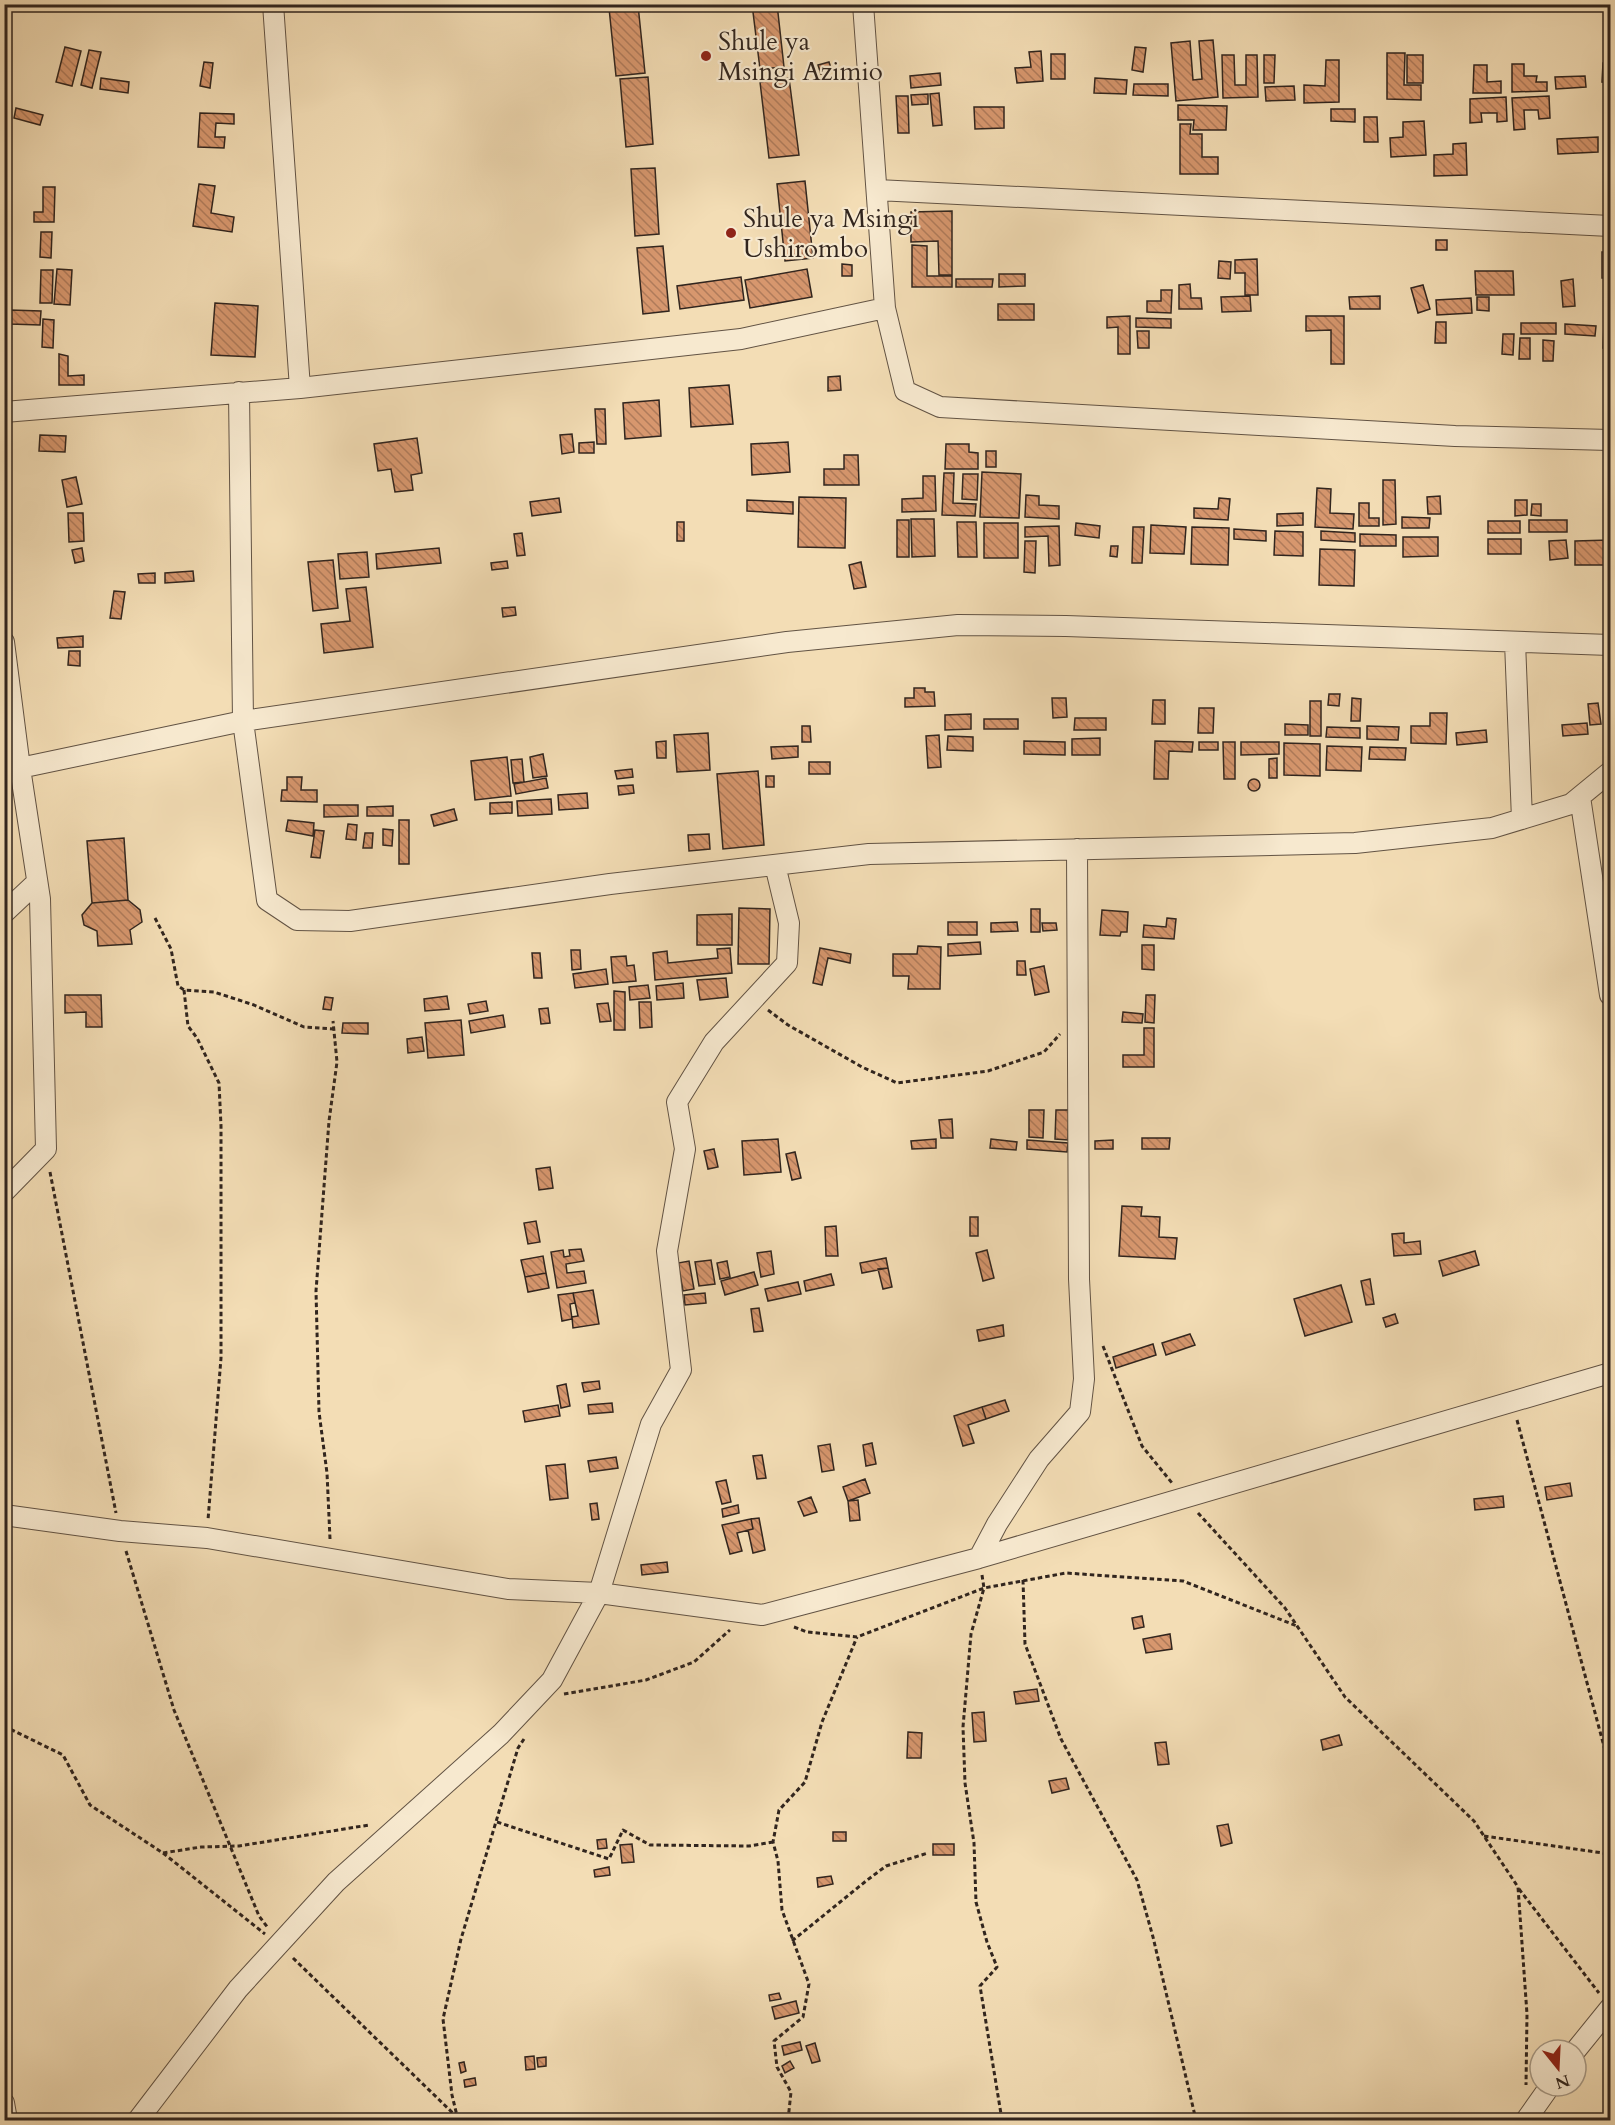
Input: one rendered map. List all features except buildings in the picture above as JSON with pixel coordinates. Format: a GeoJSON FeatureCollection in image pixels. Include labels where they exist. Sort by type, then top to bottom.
{"type":"FeatureCollection","features":[{"type":"Feature","properties":{"kind":"street"},"geometry":{"type":"LineString","coordinates":[[273,4],[300,388]]}},
{"type":"Feature","properties":{"kind":"street"},"geometry":{"type":"LineString","coordinates":[[863,4],[885,308],[905,391],[940,407],[1455,436],[1611,440]]}},
{"type":"Feature","properties":{"kind":"street"},"geometry":{"type":"LineString","coordinates":[[877,190],[1611,226]]}},
{"type":"Feature","properties":{"kind":"street"},"geometry":{"type":"LineString","coordinates":[[4,412],[300,388],[741,339],[885,308]]}},
{"type":"Feature","properties":{"kind":"street"},"geometry":{"type":"LineString","coordinates":[[239,392],[243,721],[267,900],[297,921],[350,921],[610,884],[869,854],[1355,843],[1492,828],[1571,804],[1611,772]]}},
{"type":"Feature","properties":{"kind":"street"},"geometry":{"type":"LineString","coordinates":[[20,768],[243,721],[788,642],[958,625],[1069,626],[1611,645]]}},
{"type":"Feature","properties":{"kind":"street"},"geometry":{"type":"LineString","coordinates":[[4,642],[40,899],[46,1149],[4,1192]]}},
{"type":"Feature","properties":{"kind":"street"},"geometry":{"type":"LineString","coordinates":[[1515,642],[1522,819]]}},
{"type":"Feature","properties":{"kind":"street"},"geometry":{"type":"LineString","coordinates":[[1580,797],[1611,995]]}},
{"type":"Feature","properties":{"kind":"street"},"geometry":{"type":"LineString","coordinates":[[979,1558],[997,1524],[1039,1459],[1080,1412],[1084,1379],[1079,1279],[1077,849]]}},
{"type":"Feature","properties":{"kind":"street"},"geometry":{"type":"LineString","coordinates":[[138,2121],[238,1989],[336,1882],[501,1734],[552,1680],[599,1593],[651,1424],[681,1370],[667,1251],[685,1149],[677,1102],[714,1042],[787,963],[789,923],[775,865]]}},
{"type":"Feature","properties":{"kind":"street"},"geometry":{"type":"LineString","coordinates":[[4,913],[37,882]]}},
{"type":"Feature","properties":{"kind":"street"},"geometry":{"type":"LineString","coordinates":[[4,1515],[120,1532],[207,1538],[508,1589],[599,1593],[762,1615],[979,1558],[1611,1372]]}},
{"type":"Feature","properties":{"kind":"street"},"geometry":{"type":"LineString","coordinates":[[1584,2038],[1607,2003]]}},
{"type":"Feature","properties":{"kind":"street"},"geometry":{"type":"LineString","coordinates":[[1526,2121],[1542,2098]]}},
{"type":"Feature","properties":{"kind":"street"},"geometry":{"type":"LineString","coordinates":[[4,2103],[7,2121]]}},
{"type":"Feature","properties":{"kind":"path"},"geometry":{"type":"LineString","coordinates":[[155,918],[171,949],[178,986],[184,990],[214,992],[254,1005],[304,1027],[334,1029]]}},
{"type":"Feature","properties":{"kind":"path"},"geometry":{"type":"LineString","coordinates":[[184,990],[188,1026],[197,1038],[219,1083],[221,1126],[221,1358],[207,1538]]}},
{"type":"Feature","properties":{"kind":"path"},"geometry":{"type":"LineString","coordinates":[[753,999],[788,1025],[862,1067],[897,1083],[988,1071],[1044,1052],[1077,1015]]}},
{"type":"Feature","properties":{"kind":"path"},"geometry":{"type":"LineString","coordinates":[[331,1559],[327,1473],[319,1412],[316,1291],[329,1121],[337,1062],[333,1021]]}},
{"type":"Feature","properties":{"kind":"path"},"geometry":{"type":"LineString","coordinates":[[46,1149],[120,1532],[174,1710],[259,1916],[279,1944]]}},
{"type":"Feature","properties":{"kind":"path"},"geometry":{"type":"LineString","coordinates":[[1102,1344],[1142,1446],[1184,1498],[1285,1608],[1345,1697],[1474,1821],[1518,1887],[1607,2003]]}},
{"type":"Feature","properties":{"kind":"path"},"geometry":{"type":"LineString","coordinates":[[1512,1401],[1611,1769]]}},
{"type":"Feature","properties":{"kind":"path"},"geometry":{"type":"LineString","coordinates":[[979,1558],[984,1588],[972,1634],[963,1727],[965,1783],[974,1843],[976,1902],[987,1942],[997,1967],[980,1986],[1002,2121]]}},
{"type":"Feature","properties":{"kind":"path"},"geometry":{"type":"LineString","coordinates":[[762,1615],[807,1632],[857,1637],[984,1588],[1066,1573],[1183,1581],[1297,1626]]}},
{"type":"Feature","properties":{"kind":"path"},"geometry":{"type":"LineString","coordinates":[[1023,1580],[1026,1644],[1061,1739],[1137,1880],[1196,2121]]}},
{"type":"Feature","properties":{"kind":"path"},"geometry":{"type":"LineString","coordinates":[[563,1695],[646,1680],[694,1662],[731,1629]]}},
{"type":"Feature","properties":{"kind":"path"},"geometry":{"type":"LineString","coordinates":[[788,2121],[791,2091],[777,2067],[774,2042],[803,2017],[809,1984],[782,1910],[778,1861],[773,1842],[780,1810],[805,1782],[822,1722],[857,1637]]}},
{"type":"Feature","properties":{"kind":"path"},"geometry":{"type":"LineString","coordinates":[[4,1726],[63,1755],[90,1805],[163,1853],[279,1944],[459,2120]]}},
{"type":"Feature","properties":{"kind":"path"},"geometry":{"type":"LineString","coordinates":[[459,2120],[452,2095],[443,2019],[461,1939],[518,1748],[524,1739]]}},
{"type":"Feature","properties":{"kind":"path"},"geometry":{"type":"LineString","coordinates":[[496,1822],[609,1858],[623,1830],[650,1845],[749,1846],[773,1842]]}},
{"type":"Feature","properties":{"kind":"path"},"geometry":{"type":"LineString","coordinates":[[163,1853],[401,1823]]}},
{"type":"Feature","properties":{"kind":"path"},"geometry":{"type":"LineString","coordinates":[[1484,1836],[1611,1854]]}},
{"type":"Feature","properties":{"kind":"path"},"geometry":{"type":"LineString","coordinates":[[792,1941],[886,1866],[928,1853]]}},
{"type":"Feature","properties":{"kind":"path"},"geometry":{"type":"LineString","coordinates":[[1518,1887],[1527,2014],[1526,2085]]}},
{"type":"Feature","properties":{"kind":"place","name":"Shule ya Msingi Azimio"},"geometry":{"type":"Point","coordinates":[706,56]}},
{"type":"Feature","properties":{"kind":"place","name":"Shule ya Msingi Ushirombo"},"geometry":{"type":"Point","coordinates":[731,233]}}]}
